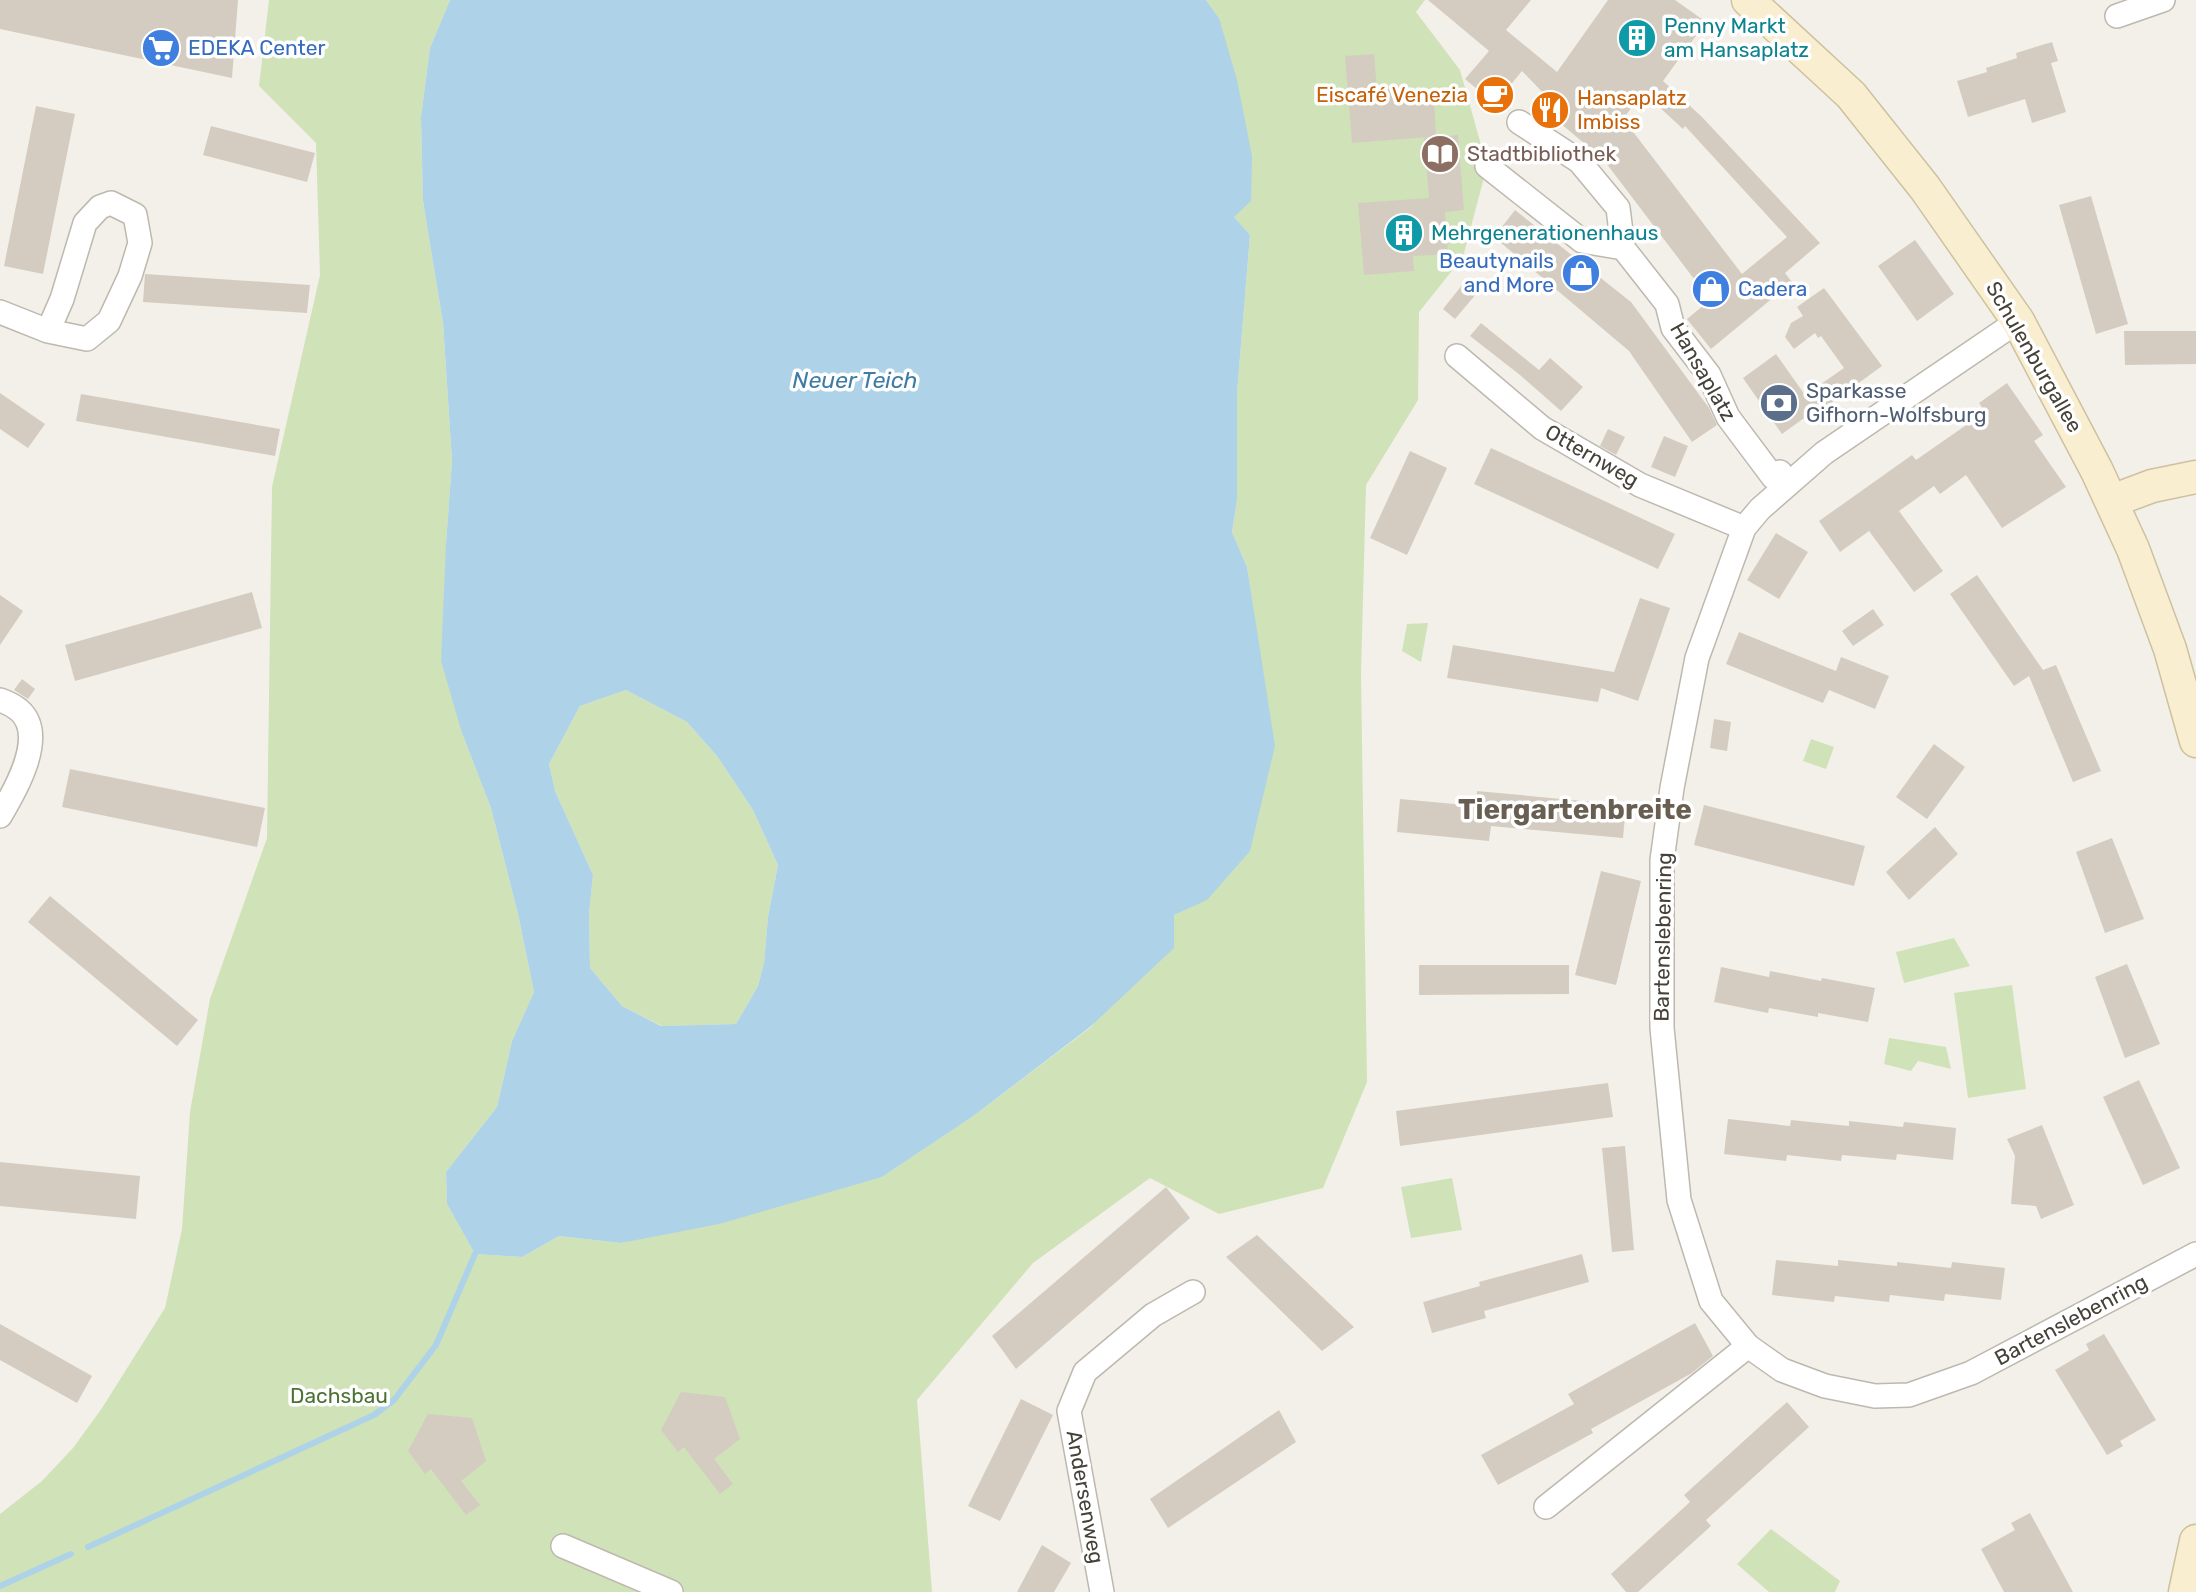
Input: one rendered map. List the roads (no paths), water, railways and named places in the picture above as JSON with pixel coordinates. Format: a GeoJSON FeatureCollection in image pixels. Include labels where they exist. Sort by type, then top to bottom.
{"type":"FeatureCollection","features":[{"type":"Feature","properties":{"kind":"street","name":"Schulenburgallee"},"geometry":{"type":"LineString","coordinates":[[1748,0],[1851,95],[1926,188],[2018,321],[2112,501],[2170,649],[2196,741]]}},
{"type":"Feature","properties":{"kind":"street"},"geometry":{"type":"LineString","coordinates":[[2117,16],[2163,0]]}},
{"type":"Feature","properties":{"kind":"street"},"geometry":{"type":"LineString","coordinates":[[1487,166],[1583,240],[1623,248],[1618,208],[1579,161],[1519,122]]}},
{"type":"Feature","properties":{"kind":"street"},"geometry":{"type":"LineString","coordinates":[[0,312],[48,331],[88,339],[109,321],[130,276],[140,243],[135,215],[111,203],[100,207],[85,223],[62,299],[48,331]]}},
{"type":"Feature","properties":{"kind":"street","name":"Hansaplatz"},"geometry":{"type":"LineString","coordinates":[[1623,248],[1667,304],[1673,328],[1709,375],[1728,417],[1773,477],[1780,472],[1788,482]]}},
{"type":"Feature","properties":{"kind":"street","name":"Bartenslebenring"},"geometry":{"type":"LineString","coordinates":[[2018,321],[1824,453],[1788,482],[1744,528],[1697,658],[1672,788],[1662,860],[1662,1028],[1679,1200],[1711,1301],[1748,1346],[1782,1370],[1825,1386],[1875,1396],[1909,1395],[1970,1373],[2196,1254]]}},
{"type":"Feature","properties":{"kind":"street","name":"Otternweg"},"geometry":{"type":"LineString","coordinates":[[1457,356],[1542,428],[1640,485],[1744,528]]}},
{"type":"Feature","properties":{"kind":"street"},"geometry":{"type":"LineString","coordinates":[[2112,501],[2152,486],[2196,477]]}},
{"type":"Feature","properties":{"kind":"street"},"geometry":{"type":"LineString","coordinates":[[0,700],[21,711],[28,725],[32,746],[14,792],[0,816]]}},
{"type":"Feature","properties":{"kind":"street","name":"Andersenweg"},"geometry":{"type":"LineString","coordinates":[[1102,1592],[1069,1411],[1085,1372],[1153,1315],[1192,1292]]}},
{"type":"Feature","properties":{"kind":"street"},"geometry":{"type":"LineString","coordinates":[[1546,1507],[1748,1346]]}},
{"type":"Feature","properties":{"kind":"street"},"geometry":{"type":"LineString","coordinates":[[2185,1592],[2196,1545]]}},
{"type":"Feature","properties":{"kind":"street"},"geometry":{"type":"LineString","coordinates":[[563,1546],[671,1592]]}},
{"type":"Feature","properties":{"kind":"water","name":"Neuer Teich"},"geometry":{"type":"Polygon","coordinates":[[[450,0],[1206,0],[1219,18],[1237,80],[1252,156],[1251,201],[1234,217],[1250,235],[1237,393],[1237,500],[1232,532],[1247,567],[1275,746],[1250,851],[1207,900],[1174,915],[1174,948],[1090,1027],[972,1117],[882,1177],[719,1224],[621,1243],[559,1236],[522,1257],[475,1254],[447,1204],[446,1172],[497,1107],[512,1041],[534,992],[518,914],[491,808],[462,733],[441,661],[452,461],[443,323],[423,201],[421,117],[430,48],[450,0]],[[626,690],[580,706],[549,764],[555,791],[593,875],[589,914],[590,968],[622,1006],[661,1026],[736,1024],[758,986],[764,963],[768,917],[778,865],[753,810],[717,756],[687,722],[626,690]]]}},
{"type":"Feature","properties":{"kind":"waterway"},"geometry":{"type":"LineString","coordinates":[[88,1547],[374,1415],[394,1400],[436,1345],[475,1254]]}},
{"type":"Feature","properties":{"kind":"waterway"},"geometry":{"type":"LineString","coordinates":[[0,1586],[71,1554]]}},
{"type":"Feature","properties":{"kind":"place","name":"Penny Markt am Hansaplatz"},"geometry":{"type":"Point","coordinates":[1637,38]}},
{"type":"Feature","properties":{"kind":"place","name":"EDEKA Center"},"geometry":{"type":"Point","coordinates":[161,48]}},
{"type":"Feature","properties":{"kind":"place","name":"Eiscafé Venezia"},"geometry":{"type":"Point","coordinates":[1495,95]}},
{"type":"Feature","properties":{"kind":"place","name":"Hansaplatz Imbiss"},"geometry":{"type":"Point","coordinates":[1550,110]}},
{"type":"Feature","properties":{"kind":"place","name":"Stadtbibliothek"},"geometry":{"type":"Point","coordinates":[1440,154]}},
{"type":"Feature","properties":{"kind":"place","name":"Mehrgenerationenhaus"},"geometry":{"type":"Point","coordinates":[1404,233]}},
{"type":"Feature","properties":{"kind":"place","name":"Beautynails and More"},"geometry":{"type":"Point","coordinates":[1581,273]}},
{"type":"Feature","properties":{"kind":"place","name":"Cadera"},"geometry":{"type":"Point","coordinates":[1711,289]}},
{"type":"Feature","properties":{"kind":"place","name":"Sparkasse Gifhorn-Wolfsburg"},"geometry":{"type":"Point","coordinates":[1779,403]}},
{"type":"Feature","properties":{"kind":"district","name":"Tiergartenbreite"},"geometry":{"type":"Point","coordinates":[1575,809]}},
{"type":"Feature","properties":{"kind":"park label","name":"Dachsbau"},"geometry":{"type":"Point","coordinates":[339,1396]}}]}
